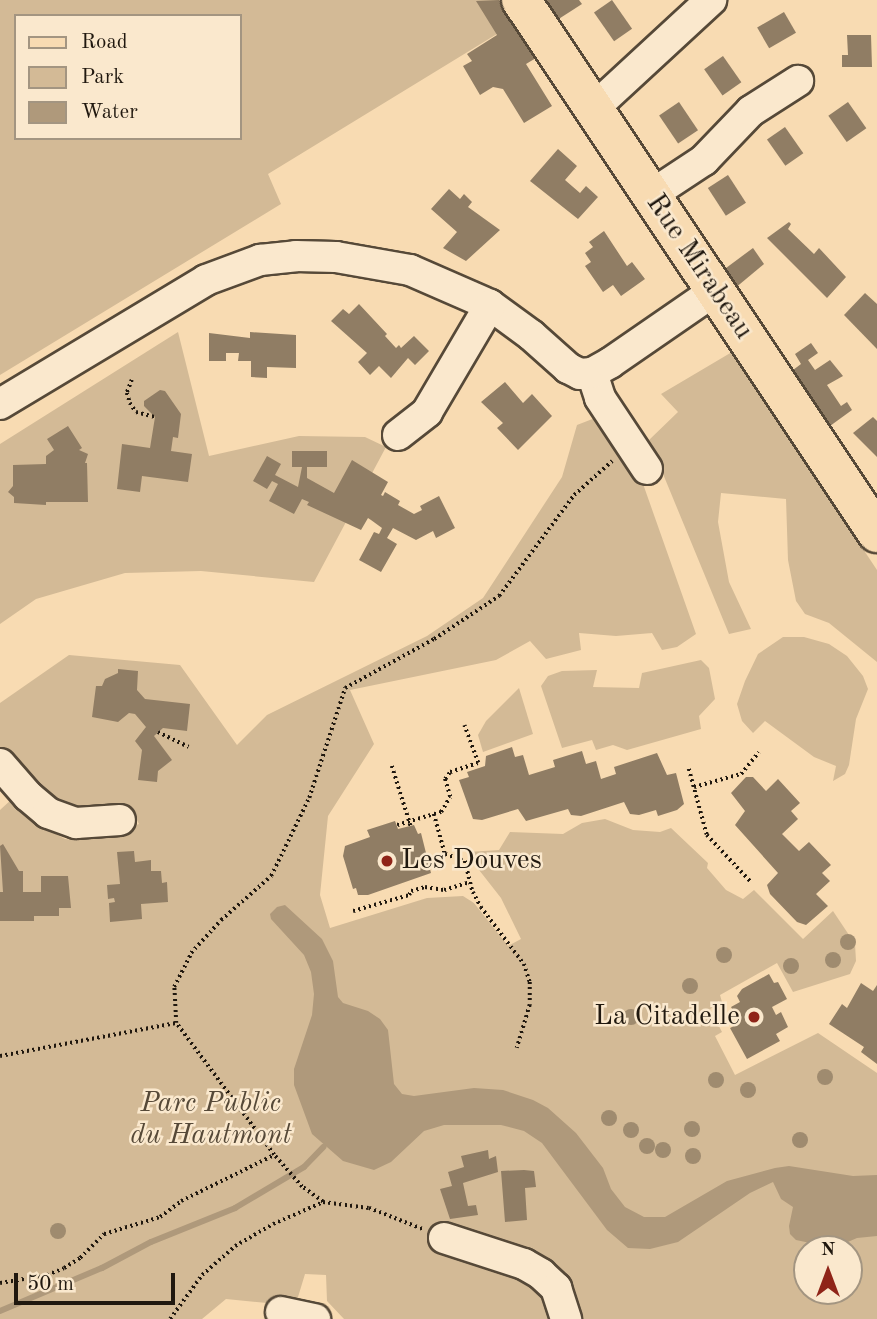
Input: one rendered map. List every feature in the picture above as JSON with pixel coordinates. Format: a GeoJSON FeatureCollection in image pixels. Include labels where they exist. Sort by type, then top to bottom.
{"type":"FeatureCollection","features":[{"type":"Feature","properties":{"kind":"main road","name":"Rue Mirabeau"},"geometry":{"type":"LineString","coordinates":[[521,0],[877,534]]}},
{"type":"Feature","properties":{"kind":"street"},"geometry":{"type":"LineString","coordinates":[[593,109],[711,0]]}},
{"type":"Feature","properties":{"kind":"street"},"geometry":{"type":"LineString","coordinates":[[651,195],[704,160],[751,111],[798,81]]}},
{"type":"Feature","properties":{"kind":"street"},"geometry":{"type":"LineString","coordinates":[[0,404],[198,284],[260,260],[313,256],[376,262],[429,276],[490,306],[531,335],[568,368],[580,374],[592,373],[716,290]]}},
{"type":"Feature","properties":{"kind":"street"},"geometry":{"type":"LineString","coordinates":[[398,435],[427,412],[490,306]]}},
{"type":"Feature","properties":{"kind":"street"},"geometry":{"type":"LineString","coordinates":[[592,373],[600,398],[647,469]]}},
{"type":"Feature","properties":{"kind":"street"},"geometry":{"type":"LineString","coordinates":[[0,764],[28,796],[48,813],[76,822],[120,820]]}},
{"type":"Feature","properties":{"kind":"street"},"geometry":{"type":"LineString","coordinates":[[444,1238],[514,1261],[541,1273],[556,1287],[566,1319]]}},
{"type":"Feature","properties":{"kind":"street"},"geometry":{"type":"LineString","coordinates":[[281,1312],[315,1319]]}},
{"type":"Feature","properties":{"kind":"path"},"geometry":{"type":"LineString","coordinates":[[132,380],[127,393],[136,412],[155,417]]}},
{"type":"Feature","properties":{"kind":"path"},"geometry":{"type":"LineString","coordinates":[[444,1238],[369,1208],[323,1202],[302,1187],[286,1165],[274,1155],[176,1023],[174,986],[191,953],[221,920],[271,876],[309,798],[345,688],[434,639],[499,596],[574,495],[632,444]]}},
{"type":"Feature","properties":{"kind":"path"},"geometry":{"type":"LineString","coordinates":[[397,825],[410,824],[441,812],[450,797],[445,779],[450,772],[478,762],[464,725]]}},
{"type":"Feature","properties":{"kind":"path"},"geometry":{"type":"LineString","coordinates":[[158,732],[189,747]]}},
{"type":"Feature","properties":{"kind":"path"},"geometry":{"type":"LineString","coordinates":[[694,787],[741,774],[759,752]]}},
{"type":"Feature","properties":{"kind":"path"},"geometry":{"type":"LineString","coordinates":[[392,766],[410,824]]}},
{"type":"Feature","properties":{"kind":"path"},"geometry":{"type":"LineString","coordinates":[[689,769],[707,835],[750,881]]}},
{"type":"Feature","properties":{"kind":"path"},"geometry":{"type":"LineString","coordinates":[[433,814],[445,853],[465,861],[470,882],[481,907],[524,964],[530,982],[530,1005],[517,1048]]}},
{"type":"Feature","properties":{"kind":"path"},"geometry":{"type":"LineString","coordinates":[[353,911],[409,895],[411,891],[425,887],[444,890],[470,882]]}},
{"type":"Feature","properties":{"kind":"path"},"geometry":{"type":"LineString","coordinates":[[0,1056],[176,1023]]}},
{"type":"Feature","properties":{"kind":"path"},"geometry":{"type":"LineString","coordinates":[[0,1283],[47,1275],[64,1268],[80,1258],[104,1234],[160,1217],[181,1201],[274,1155]]}},
{"type":"Feature","properties":{"kind":"path"},"geometry":{"type":"LineString","coordinates":[[170,1319],[202,1275],[235,1246],[273,1224],[323,1202]]}},
{"type":"Feature","properties":{"kind":"green space"},"geometry":{"type":"Polygon","coordinates":[[[0,0],[500,0],[515,23],[268,174],[281,204],[0,375],[0,0]]]}},
{"type":"Feature","properties":{"kind":"green space"},"geometry":{"type":"Polygon","coordinates":[[[178,332],[209,456],[299,436],[365,437],[386,447],[314,582],[201,571],[125,573],[36,599],[0,624],[0,444],[178,332]]]}},
{"type":"Feature","properties":{"kind":"green space"},"geometry":{"type":"Polygon","coordinates":[[[732,352],[877,570],[877,662],[829,623],[805,614],[796,601],[788,560],[786,499],[721,493],[718,522],[729,582],[751,629],[729,634],[649,440],[678,412],[661,394],[732,352]]]}},
{"type":"Feature","properties":{"kind":"green space","name":"Parc Public du Hautmont"},"geometry":{"type":"Polygon","coordinates":[[[595,418],[619,442],[642,481],[696,634],[677,647],[662,650],[652,633],[616,636],[579,633],[581,650],[546,659],[530,641],[496,660],[350,690],[374,744],[328,816],[320,895],[330,928],[427,898],[463,896],[474,903],[508,946],[521,939],[501,898],[468,852],[499,850],[510,832],[563,834],[582,823],[605,819],[633,830],[660,832],[671,828],[708,863],[707,868],[726,890],[743,899],[754,890],[803,939],[833,911],[855,944],[856,961],[850,974],[793,992],[777,963],[720,995],[722,1002],[710,1009],[722,1032],[715,1036],[735,1075],[818,1033],[877,1073],[877,1319],[344,1319],[327,1301],[326,1275],[305,1274],[298,1297],[288,1305],[226,1299],[202,1319],[0,1319],[0,810],[12,799],[39,825],[65,839],[74,840],[108,836],[139,824],[129,805],[101,815],[37,797],[0,750],[0,703],[69,655],[180,665],[237,745],[267,715],[427,636],[483,598],[562,477],[577,425],[595,418]]]}},
{"type":"Feature","properties":{"kind":"green space"},"geometry":{"type":"Polygon","coordinates":[[[783,637],[804,637],[829,644],[847,656],[863,676],[868,689],[856,719],[849,765],[845,774],[833,781],[836,766],[814,757],[765,721],[753,733],[742,721],[737,704],[758,654],[783,637]]]}},
{"type":"Feature","properties":{"kind":"green space"},"geometry":{"type":"Polygon","coordinates":[[[701,660],[709,668],[715,699],[699,716],[701,729],[627,750],[613,745],[596,750],[592,740],[562,748],[541,686],[548,676],[562,671],[597,670],[593,687],[639,688],[642,673],[701,660]]]}},
{"type":"Feature","properties":{"kind":"green space"},"geometry":{"type":"Polygon","coordinates":[[[519,688],[533,734],[483,752],[478,735],[486,721],[519,688]]]}},
{"type":"Feature","properties":{"kind":"water"},"geometry":{"type":"Polygon","coordinates":[[[285,905],[322,939],[333,961],[338,997],[343,1003],[368,1011],[380,1019],[388,1030],[394,1084],[402,1094],[414,1096],[474,1088],[503,1090],[533,1100],[548,1108],[576,1133],[603,1168],[611,1189],[625,1207],[644,1217],[665,1217],[727,1181],[775,1168],[789,1166],[853,1176],[877,1175],[877,1236],[793,1237],[789,1226],[793,1207],[781,1199],[773,1182],[750,1193],[678,1242],[650,1249],[628,1248],[607,1230],[542,1143],[524,1131],[501,1125],[444,1125],[424,1131],[391,1162],[374,1170],[343,1161],[312,1134],[294,1085],[294,1069],[312,1015],[314,994],[311,972],[304,955],[271,919],[270,914],[277,907],[285,905]]]}},
{"type":"Feature","properties":{"kind":"building"},"geometry":{"type":"Polygon","coordinates":[[[499,0],[536,58],[526,64],[552,106],[524,123],[503,89],[493,87],[480,95],[463,66],[472,61],[467,54],[497,35],[476,1],[499,0]]]}},
{"type":"Feature","properties":{"kind":"building"},"geometry":{"type":"Polygon","coordinates":[[[539,0],[579,0],[582,4],[554,22],[539,0]]]}},
{"type":"Feature","properties":{"kind":"building"},"geometry":{"type":"Polygon","coordinates":[[[612,0],[632,29],[614,41],[594,13],[612,0]]]}},
{"type":"Feature","properties":{"kind":"building"},"geometry":{"type":"Polygon","coordinates":[[[784,12],[796,33],[769,48],[757,28],[784,12]]]}},
{"type":"Feature","properties":{"kind":"building"},"geometry":{"type":"Polygon","coordinates":[[[847,35],[871,35],[872,67],[842,67],[842,55],[848,55],[847,35]]]}},
{"type":"Feature","properties":{"kind":"building"},"geometry":{"type":"Polygon","coordinates":[[[723,56],[741,82],[723,95],[704,69],[723,56]]]}},
{"type":"Feature","properties":{"kind":"building"},"geometry":{"type":"Polygon","coordinates":[[[679,102],[698,130],[678,144],[659,115],[679,102]]]}},
{"type":"Feature","properties":{"kind":"building"},"geometry":{"type":"Polygon","coordinates":[[[848,102],[866,128],[847,142],[828,116],[848,102]]]}},
{"type":"Feature","properties":{"kind":"building"},"geometry":{"type":"Polygon","coordinates":[[[785,127],[803,153],[785,166],[767,140],[785,127]]]}},
{"type":"Feature","properties":{"kind":"building"},"geometry":{"type":"Polygon","coordinates":[[[558,149],[577,166],[565,180],[580,193],[586,186],[598,197],[578,219],[530,181],[558,149]]]}},
{"type":"Feature","properties":{"kind":"building"},"geometry":{"type":"Polygon","coordinates":[[[728,175],[746,203],[726,216],[708,188],[728,175]]]}},
{"type":"Feature","properties":{"kind":"building"},"geometry":{"type":"Polygon","coordinates":[[[449,189],[460,199],[464,194],[472,202],[468,207],[500,230],[466,261],[443,248],[457,232],[431,209],[449,189]]]}},
{"type":"Feature","properties":{"kind":"building"},"geometry":{"type":"Polygon","coordinates":[[[789,222],[791,224],[788,229],[814,254],[819,248],[846,277],[827,298],[767,238],[789,222]]]}},
{"type":"Feature","properties":{"kind":"building"},"geometry":{"type":"Polygon","coordinates":[[[604,231],[627,266],[632,262],[645,279],[621,296],[613,285],[603,292],[585,266],[591,262],[585,253],[593,247],[589,242],[604,231]]]}},
{"type":"Feature","properties":{"kind":"building"},"geometry":{"type":"Polygon","coordinates":[[[753,248],[764,264],[734,289],[722,271],[753,248]]]}},
{"type":"Feature","properties":{"kind":"building"},"geometry":{"type":"Polygon","coordinates":[[[865,293],[877,304],[877,349],[844,315],[865,293]]]}},
{"type":"Feature","properties":{"kind":"building"},"geometry":{"type":"Polygon","coordinates":[[[359,304],[387,334],[385,336],[396,348],[399,345],[401,348],[414,336],[429,351],[415,365],[408,358],[391,378],[379,366],[370,375],[358,362],[367,353],[331,321],[343,309],[349,314],[359,304]]]}},
{"type":"Feature","properties":{"kind":"building"},"geometry":{"type":"Polygon","coordinates":[[[250,332],[296,335],[296,368],[267,367],[267,378],[251,377],[251,361],[238,361],[239,353],[226,353],[226,361],[209,361],[209,333],[250,338],[250,332]]]}},
{"type":"Feature","properties":{"kind":"building"},"geometry":{"type":"Polygon","coordinates":[[[811,343],[818,353],[808,360],[815,370],[830,360],[843,376],[827,385],[841,406],[847,402],[852,410],[830,426],[789,373],[801,364],[795,354],[811,343]]]}},
{"type":"Feature","properties":{"kind":"building"},"geometry":{"type":"Polygon","coordinates":[[[505,382],[523,403],[532,394],[552,416],[518,450],[497,428],[503,423],[481,402],[505,382]]]}},
{"type":"Feature","properties":{"kind":"building"},"geometry":{"type":"Polygon","coordinates":[[[160,390],[165,391],[181,414],[178,438],[173,437],[171,451],[192,454],[188,482],[142,476],[140,492],[117,489],[122,444],[150,448],[155,417],[144,406],[144,401],[160,390]]]}},
{"type":"Feature","properties":{"kind":"building"},"geometry":{"type":"Polygon","coordinates":[[[873,417],[877,421],[877,457],[853,433],[873,417]]]}},
{"type":"Feature","properties":{"kind":"building"},"geometry":{"type":"Polygon","coordinates":[[[68,426],[82,448],[79,450],[88,454],[85,463],[88,502],[46,502],[46,505],[14,503],[14,497],[8,492],[13,486],[13,465],[46,464],[46,456],[54,450],[47,439],[68,426]]]}},
{"type":"Feature","properties":{"kind":"building"},"geometry":{"type":"Polygon","coordinates":[[[292,451],[327,451],[327,467],[307,467],[307,478],[334,493],[352,460],[388,482],[381,495],[385,492],[400,501],[398,505],[414,514],[422,510],[420,506],[439,496],[455,528],[436,538],[433,531],[416,540],[393,528],[387,538],[397,544],[381,572],[359,560],[374,532],[379,534],[382,528],[371,520],[368,518],[361,530],[307,505],[309,502],[302,499],[294,514],[269,501],[278,484],[272,481],[267,489],[253,481],[267,456],[281,464],[275,475],[298,487],[302,467],[292,467],[292,451]]]}},
{"type":"Feature","properties":{"kind":"building"},"geometry":{"type":"Polygon","coordinates":[[[118,669],[138,671],[137,690],[145,699],[190,704],[187,731],[163,728],[154,736],[172,760],[158,771],[157,782],[138,780],[142,750],[135,741],[146,727],[135,714],[129,713],[118,722],[92,717],[96,686],[102,686],[105,679],[118,673],[118,669]]]}},
{"type":"Feature","properties":{"kind":"building"},"geometry":{"type":"Polygon","coordinates":[[[512,747],[515,757],[523,755],[529,775],[555,767],[553,760],[582,751],[586,764],[596,761],[601,779],[616,774],[614,767],[657,753],[667,775],[676,773],[684,804],[677,810],[658,816],[656,810],[639,815],[630,814],[624,802],[581,816],[571,815],[568,809],[526,821],[518,809],[482,820],[473,819],[459,780],[469,777],[467,772],[485,766],[486,756],[512,747]]]}},
{"type":"Feature","properties":{"kind":"building"},"geometry":{"type":"Polygon","coordinates":[[[746,777],[753,777],[766,791],[778,779],[800,803],[791,811],[798,819],[782,834],[799,851],[809,842],[831,865],[822,873],[830,881],[816,894],[828,906],[806,925],[797,922],[770,894],[767,885],[778,873],[735,825],[745,811],[731,793],[746,777]]]}},
{"type":"Feature","properties":{"kind":"building","name":"Les Douves"},"geometry":{"type":"Polygon","coordinates":[[[395,821],[398,829],[414,825],[418,834],[421,833],[431,873],[368,895],[358,895],[356,888],[353,889],[343,856],[345,846],[370,837],[367,830],[395,821]]]}},
{"type":"Feature","properties":{"kind":"building"},"geometry":{"type":"Polygon","coordinates":[[[3,844],[19,871],[23,871],[23,892],[41,892],[41,876],[68,876],[71,908],[59,908],[59,916],[34,916],[34,921],[0,921],[0,892],[3,892],[0,846],[3,844]]]}},
{"type":"Feature","properties":{"kind":"building"},"geometry":{"type":"Polygon","coordinates":[[[134,851],[135,862],[151,860],[151,871],[161,871],[162,883],[167,882],[168,902],[141,904],[142,919],[110,922],[109,903],[115,902],[114,898],[108,899],[107,885],[120,884],[117,852],[134,851]]]}},
{"type":"Feature","properties":{"kind":"building","name":"La Citadelle"},"geometry":{"type":"Polygon","coordinates":[[[769,974],[774,983],[778,982],[787,999],[772,1007],[776,1015],[781,1012],[788,1027],[776,1034],[780,1041],[747,1059],[730,1028],[740,1023],[731,1007],[740,1002],[737,996],[742,989],[769,974]]]}},
{"type":"Feature","properties":{"kind":"building"},"geometry":{"type":"Polygon","coordinates":[[[861,983],[873,991],[877,985],[877,1064],[861,1052],[864,1047],[829,1024],[842,1004],[847,1008],[861,983]]]}},
{"type":"Feature","properties":{"kind":"building"},"geometry":{"type":"Polygon","coordinates":[[[488,1150],[489,1159],[496,1156],[498,1172],[463,1183],[468,1206],[476,1205],[478,1215],[450,1219],[440,1189],[452,1186],[448,1172],[464,1167],[461,1156],[488,1150]]]}},
{"type":"Feature","properties":{"kind":"building"},"geometry":{"type":"Polygon","coordinates":[[[501,1171],[534,1171],[536,1187],[525,1188],[527,1220],[505,1222],[501,1171]]]}},
{"type":"Feature","properties":{"kind":"waterway"},"geometry":{"type":"LineString","coordinates":[[0,1311],[102,1268],[151,1242],[235,1208],[304,1167],[323,1147]]}},
{"type":"Feature","properties":{"kind":"place","name":"Les Douves"},"geometry":{"type":"Point","coordinates":[387,861]}},
{"type":"Feature","properties":{"kind":"place","name":"La Citadelle"},"geometry":{"type":"Point","coordinates":[754,1017]}}]}
